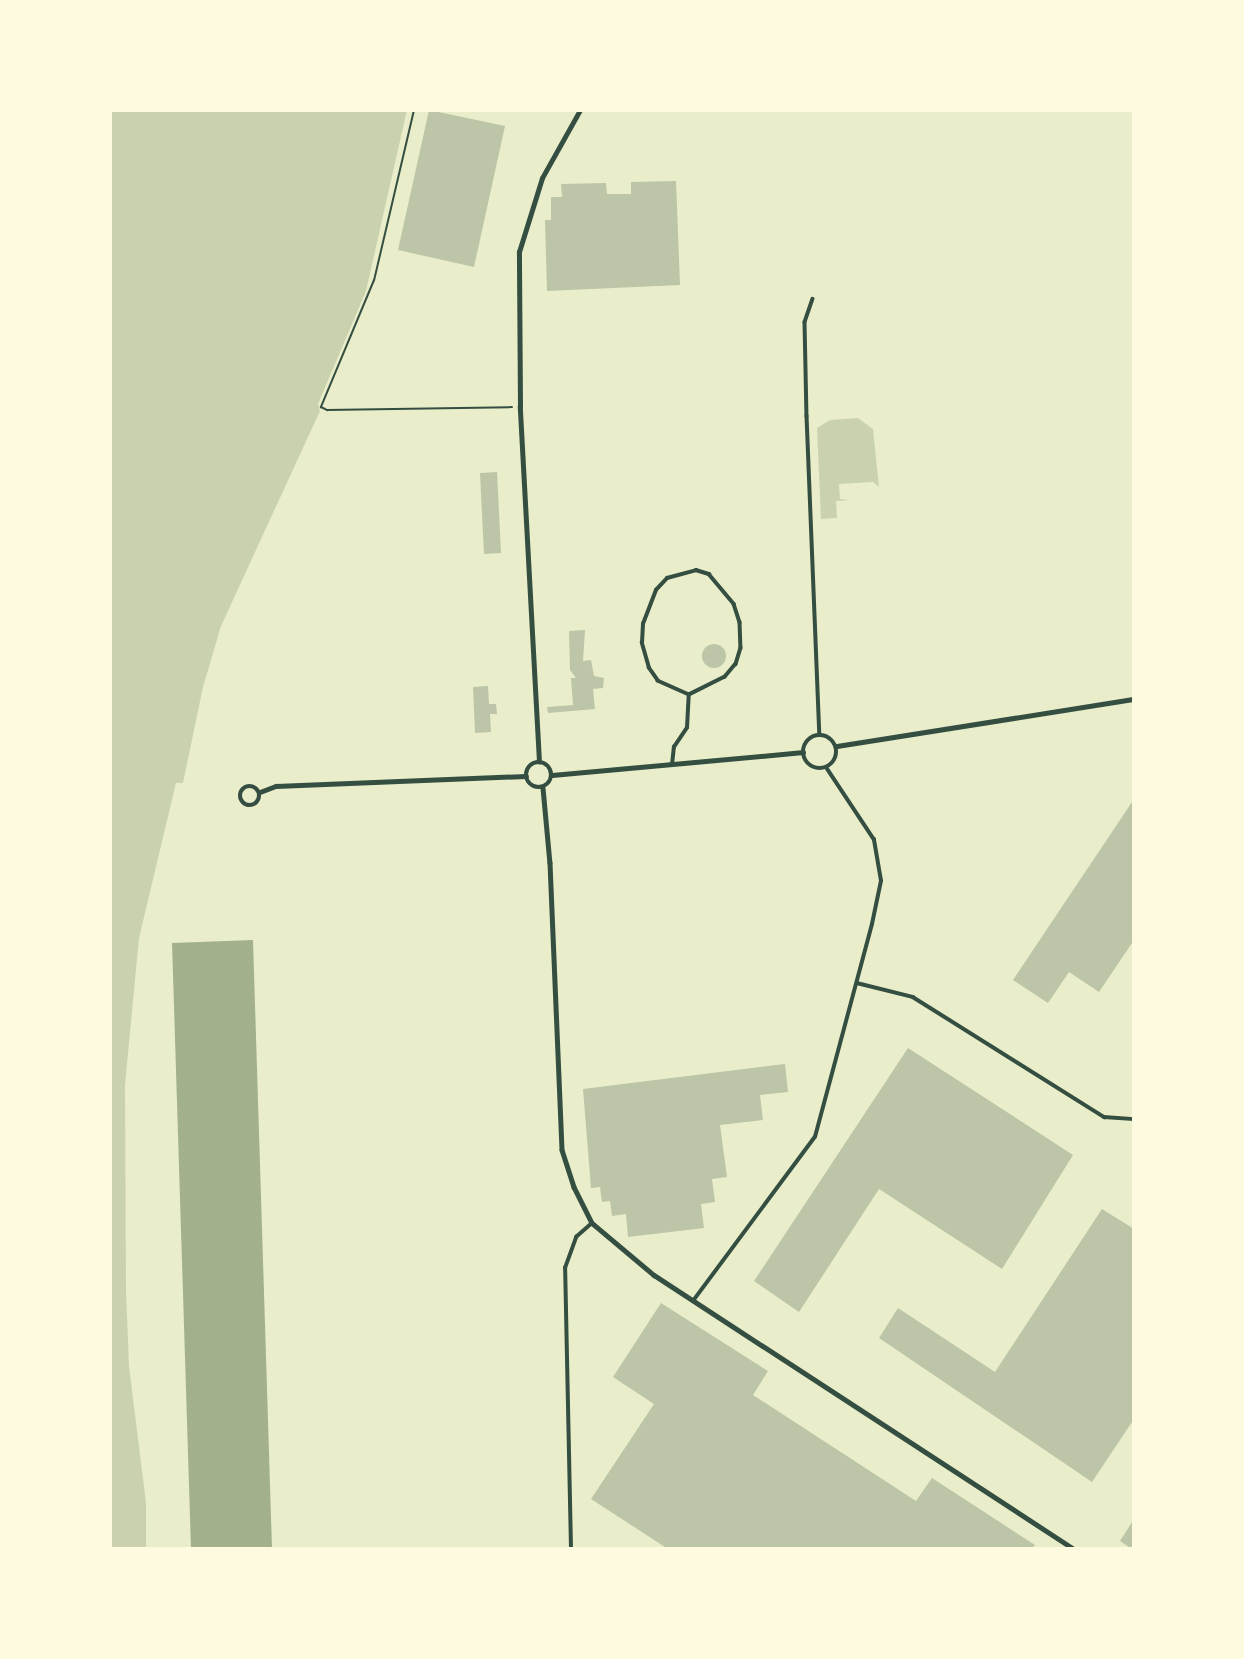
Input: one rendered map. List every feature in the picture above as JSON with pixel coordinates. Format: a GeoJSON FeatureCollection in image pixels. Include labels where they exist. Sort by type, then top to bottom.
{"type":"FeatureCollection","features":[{"type":"Feature","properties":{"kind":"main road"},"geometry":{"type":"LineString","coordinates":[[539,762],[520,407],[519,252],[542,178],[580,110]]}},
{"type":"Feature","properties":{"kind":"main road"},"geometry":{"type":"LineString","coordinates":[[803,752],[808,740],[820,735],[837,746],[1134,699]]}},
{"type":"Feature","properties":{"kind":"main road"},"geometry":{"type":"LineString","coordinates":[[803,752],[812,768],[827,769],[837,759],[837,746]]}},
{"type":"Feature","properties":{"kind":"main road"},"geometry":{"type":"LineString","coordinates":[[552,775],[803,752]]}},
{"type":"Feature","properties":{"kind":"main road"},"geometry":{"type":"LineString","coordinates":[[543,788],[532,787],[526,776],[528,768],[539,762],[547,765],[552,775]]}},
{"type":"Feature","properties":{"kind":"main road"},"geometry":{"type":"LineString","coordinates":[[552,775],[543,788],[550,863],[562,1150],[574,1187],[592,1223],[627,1257],[1074,1549]]}},
{"type":"Feature","properties":{"kind":"main road"},"geometry":{"type":"LineString","coordinates":[[260,792],[246,786],[240,800],[253,806],[260,792],[276,786],[526,776]]}},
{"type":"Feature","properties":{"kind":"street"},"geometry":{"type":"LineString","coordinates":[[813,299],[806,322],[807,402],[820,735]]}},
{"type":"Feature","properties":{"kind":"street"},"geometry":{"type":"LineString","coordinates":[[696,570],[709,574],[734,604],[740,622],[741,648],[736,664],[725,677],[689,695],[658,681],[649,667],[642,643],[643,624],[656,590],[667,578],[696,570]]}},
{"type":"Feature","properties":{"kind":"street"},"geometry":{"type":"LineString","coordinates":[[672,765],[674,747],[687,728],[689,695]]}},
{"type":"Feature","properties":{"kind":"street"},"geometry":{"type":"LineString","coordinates":[[693,1301],[815,1137],[857,983],[881,868],[874,840],[827,769]]}},
{"type":"Feature","properties":{"kind":"street"},"geometry":{"type":"LineString","coordinates":[[857,983],[913,997],[1104,1117],[1134,1119]]}},
{"type":"Feature","properties":{"kind":"street"},"geometry":{"type":"LineString","coordinates":[[571,1549],[565,1268],[576,1237],[592,1223]]}},
{"type":"Feature","properties":{"kind":"path"},"geometry":{"type":"LineString","coordinates":[[414,110],[374,281],[321,407],[327,410],[520,407]]}},
{"type":"Feature","properties":{"kind":"shaded area"},"geometry":{"type":"Polygon","coordinates":[[[110,110],[407,110],[366,291],[318,404],[320,411],[221,626],[203,687],[183,783],[176,783],[139,938],[125,1085],[126,1290],[129,1366],[146,1503],[146,1549],[110,1549],[110,110]]]}},
{"type":"Feature","properties":{"kind":"shaded area"},"geometry":{"type":"Polygon","coordinates":[[[858,418],[873,429],[879,487],[873,482],[839,484],[840,499],[850,500],[836,501],[837,518],[821,519],[817,428],[830,420],[858,418]]]}},
{"type":"Feature","properties":{"kind":"shaded area"},"geometry":{"type":"Polygon","coordinates":[[[253,940],[272,1549],[191,1549],[172,943],[253,940]]]}},
{"type":"Feature","properties":{"kind":"building"},"geometry":{"type":"Polygon","coordinates":[[[429,110],[505,126],[474,267],[398,250],[429,110]]]}},
{"type":"Feature","properties":{"kind":"building"},"geometry":{"type":"Polygon","coordinates":[[[676,181],[680,285],[547,291],[545,220],[551,220],[551,197],[562,197],[561,184],[606,183],[607,194],[631,194],[631,182],[676,181]]]}},
{"type":"Feature","properties":{"kind":"building"},"geometry":{"type":"Polygon","coordinates":[[[497,472],[501,553],[484,554],[480,473],[497,472]]]}},
{"type":"Feature","properties":{"kind":"building"},"geometry":{"type":"Polygon","coordinates":[[[585,630],[583,661],[591,660],[594,676],[604,678],[603,688],[593,689],[595,709],[548,713],[547,707],[573,705],[571,678],[576,678],[570,670],[569,631],[585,630]]]}},
{"type":"Feature","properties":{"kind":"building"},"geometry":{"type":"Polygon","coordinates":[[[714,644],[723,647],[726,656],[723,665],[714,668],[705,665],[702,656],[705,647],[714,644]]]}},
{"type":"Feature","properties":{"kind":"building"},"geometry":{"type":"Polygon","coordinates":[[[488,686],[489,704],[496,704],[497,714],[490,714],[491,732],[475,733],[473,687],[488,686]]]}},
{"type":"Feature","properties":{"kind":"building"},"geometry":{"type":"Polygon","coordinates":[[[1134,799],[1134,940],[1099,992],[1069,972],[1048,1003],[1013,980],[1134,799]]]}},
{"type":"Feature","properties":{"kind":"building"},"geometry":{"type":"Polygon","coordinates":[[[908,1048],[1073,1155],[1002,1269],[879,1189],[799,1312],[754,1281],[908,1048]]]}},
{"type":"Feature","properties":{"kind":"building"},"geometry":{"type":"Polygon","coordinates":[[[785,1064],[788,1092],[760,1095],[763,1120],[720,1125],[727,1177],[712,1179],[715,1202],[701,1204],[704,1228],[628,1237],[626,1214],[612,1216],[610,1201],[602,1202],[600,1187],[591,1188],[583,1089],[785,1064]]]}},
{"type":"Feature","properties":{"kind":"building"},"geometry":{"type":"Polygon","coordinates":[[[1102,1209],[1134,1229],[1134,1419],[1092,1482],[879,1338],[898,1308],[995,1372],[1102,1209]]]}},
{"type":"Feature","properties":{"kind":"building"},"geometry":{"type":"Polygon","coordinates":[[[661,1303],[768,1371],[753,1395],[916,1501],[932,1478],[1035,1545],[1032,1549],[668,1549],[591,1499],[654,1404],[613,1377],[661,1303]]]}},
{"type":"Feature","properties":{"kind":"building"},"geometry":{"type":"Polygon","coordinates":[[[1134,1519],[1134,1549],[1132,1549],[1120,1541],[1134,1519]]]}}]}
